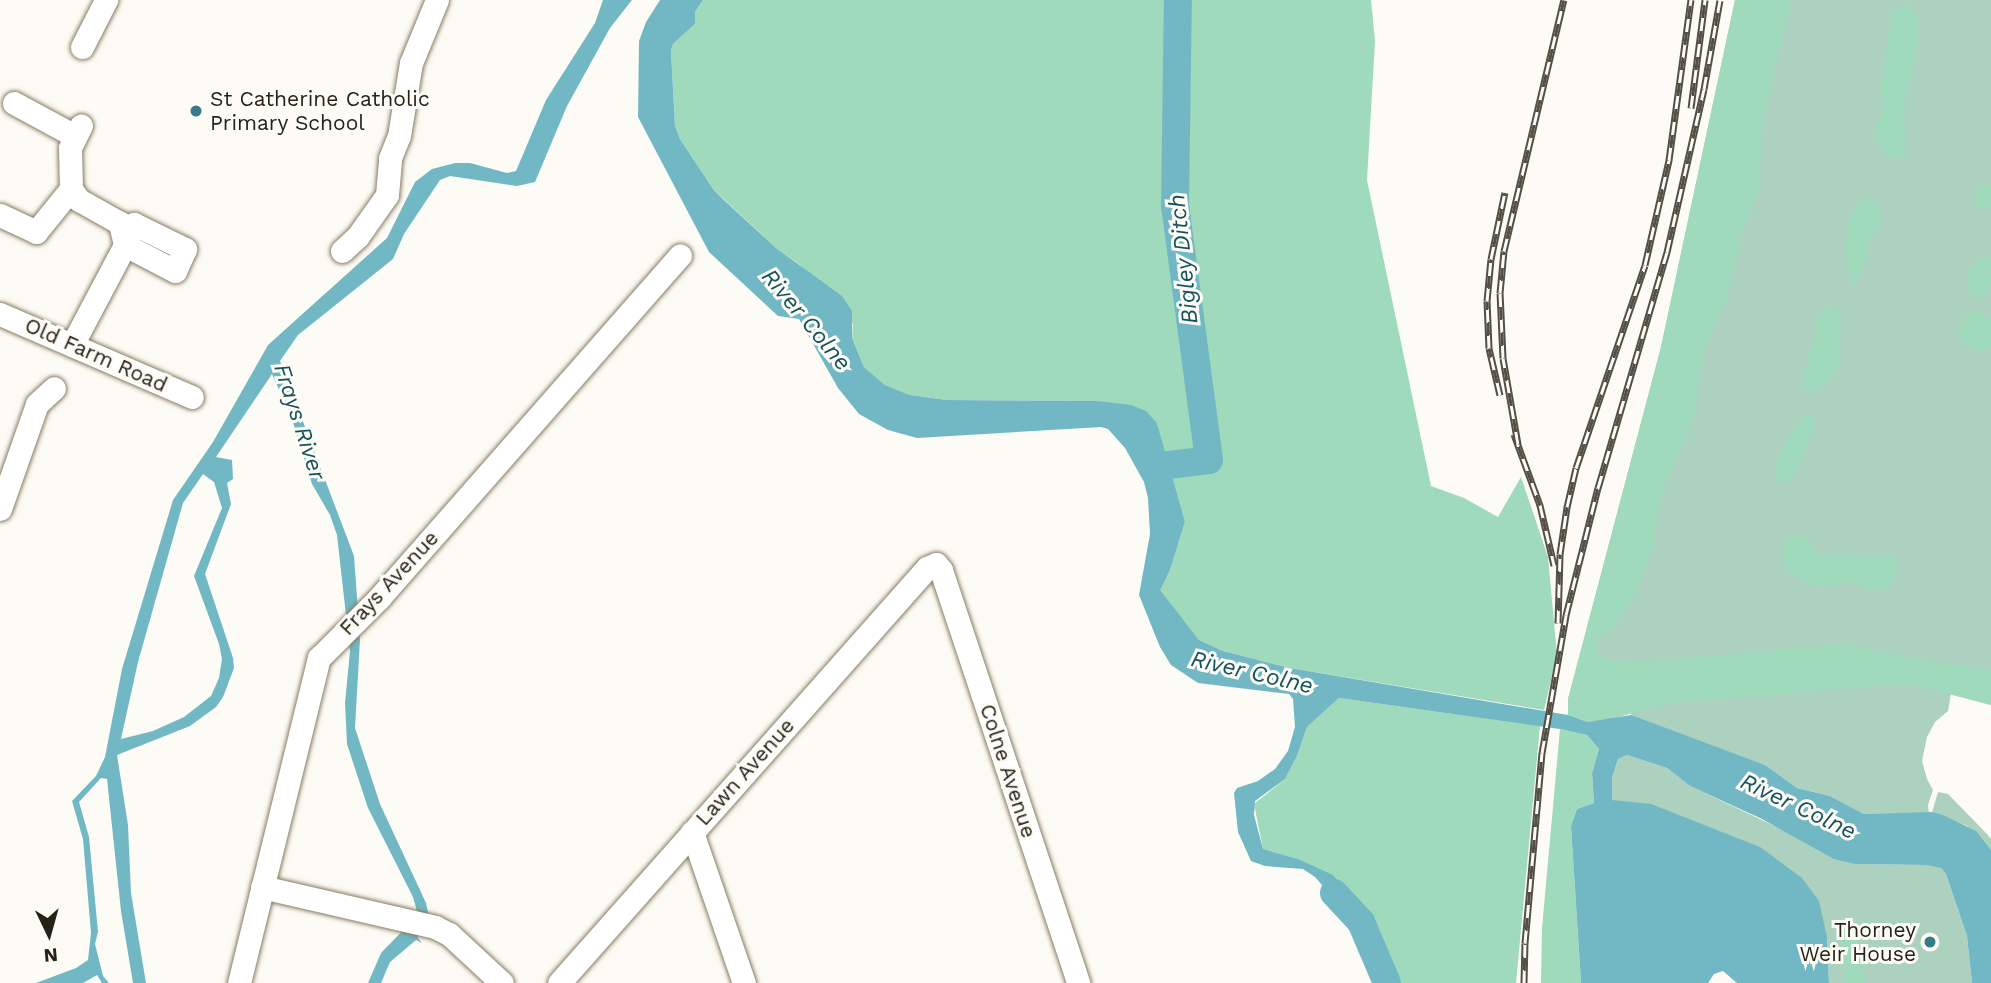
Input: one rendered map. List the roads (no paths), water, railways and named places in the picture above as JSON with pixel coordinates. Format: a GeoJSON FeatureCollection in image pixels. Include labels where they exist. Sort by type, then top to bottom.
{"type":"FeatureCollection","features":[{"type":"Feature","properties":{"kind":"street"},"geometry":{"type":"LineString","coordinates":[[82,47],[106,0]]}},
{"type":"Feature","properties":{"kind":"street"},"geometry":{"type":"LineString","coordinates":[[342,251],[358,236],[387,195],[390,158],[399,136],[411,63],[437,0]]}},
{"type":"Feature","properties":{"kind":"street"},"geometry":{"type":"LineString","coordinates":[[14,103],[78,130],[70,148],[71,189],[79,201],[120,223],[125,245],[72,345]]}},
{"type":"Feature","properties":{"kind":"street"},"geometry":{"type":"LineString","coordinates":[[0,215],[36,232],[71,189]]}},
{"type":"Feature","properties":{"kind":"street","name":"Frays Avenue"},"geometry":{"type":"LineString","coordinates":[[239,983],[318,658],[379,598],[680,255]]}},
{"type":"Feature","properties":{"kind":"street","name":"Old Farm Road"},"geometry":{"type":"LineString","coordinates":[[0,314],[192,397]]}},
{"type":"Feature","properties":{"kind":"street"},"geometry":{"type":"LineString","coordinates":[[0,509],[37,404],[54,388]]}},
{"type":"Feature","properties":{"kind":"street","name":"Lawn Avenue"},"geometry":{"type":"LineString","coordinates":[[559,983],[934,564]]}},
{"type":"Feature","properties":{"kind":"street","name":"Colne Avenue"},"geometry":{"type":"LineString","coordinates":[[934,564],[941,570],[1078,983]]}},
{"type":"Feature","properties":{"kind":"street"},"geometry":{"type":"LineString","coordinates":[[692,832],[744,983]]}},
{"type":"Feature","properties":{"kind":"street"},"geometry":{"type":"LineString","coordinates":[[262,887],[431,926],[449,934],[502,983]]}},
{"type":"Feature","properties":{"kind":"water","name":"Frays River"},"geometry":{"type":"Polygon","coordinates":[[[603,0],[632,0],[610,28],[567,106],[535,182],[517,186],[450,176],[440,180],[404,234],[393,259],[298,335],[280,361],[354,556],[360,639],[355,728],[380,804],[426,903],[429,917],[418,938],[422,943],[416,940],[390,962],[381,983],[368,983],[381,953],[418,915],[413,897],[368,808],[347,744],[345,703],[350,651],[337,535],[330,515],[312,484],[291,416],[272,374],[216,457],[232,460],[233,479],[227,483],[231,504],[205,574],[233,658],[234,668],[223,697],[216,707],[190,726],[117,755],[128,825],[131,893],[146,983],[133,983],[121,911],[107,779],[101,778],[79,802],[89,837],[98,932],[95,944],[103,976],[109,983],[102,983],[97,975],[83,983],[36,983],[76,968],[88,960],[91,933],[83,839],[72,801],[96,776],[105,757],[122,669],[173,500],[213,442],[268,345],[387,238],[415,182],[432,169],[455,163],[470,163],[507,173],[516,171],[546,100],[595,23],[603,0]],[[203,474],[183,503],[138,662],[121,739],[153,731],[184,717],[211,696],[219,678],[222,659],[219,644],[194,576],[222,508],[214,482],[203,474]]]}},
{"type":"Feature","properties":{"kind":"water","name":"River Colne"},"geometry":{"type":"Polygon","coordinates":[[[660,0],[703,0],[695,12],[695,24],[673,44],[671,51],[675,126],[680,139],[713,189],[724,200],[776,248],[842,296],[852,311],[852,338],[864,367],[885,385],[910,395],[947,400],[1097,401],[1131,405],[1146,411],[1157,423],[1185,522],[1170,570],[1160,590],[1199,640],[1223,651],[1290,668],[1568,715],[1588,722],[1631,715],[1765,765],[1797,788],[1830,796],[1864,814],[1932,812],[1943,815],[1976,831],[1991,850],[1991,983],[1972,983],[1967,936],[1946,874],[1941,868],[1927,865],[1855,864],[1834,859],[1762,819],[1690,786],[1667,768],[1627,755],[1618,759],[1612,778],[1612,800],[1651,804],[1760,847],[1802,878],[1819,901],[1827,937],[1829,983],[1737,983],[1723,971],[1714,974],[1708,983],[1581,983],[1571,826],[1577,809],[1594,803],[1592,773],[1599,749],[1587,735],[1560,729],[1339,698],[1307,727],[1285,779],[1255,801],[1254,815],[1263,849],[1298,859],[1333,875],[1367,918],[1349,925],[1336,901],[1315,877],[1303,869],[1265,866],[1251,861],[1238,832],[1234,793],[1237,788],[1258,781],[1275,769],[1288,751],[1295,727],[1293,699],[1289,694],[1198,683],[1171,665],[1160,647],[1139,595],[1150,534],[1148,498],[1144,482],[1125,448],[1108,429],[1101,427],[917,438],[888,430],[859,414],[838,388],[799,319],[778,316],[709,252],[638,117],[639,41],[646,22],[660,0]]]}},
{"type":"Feature","properties":{"kind":"waterway","name":"Bigley Ditch"},"geometry":{"type":"LineString","coordinates":[[1152,467],[1209,460],[1175,206],[1178,0]]}},
{"type":"Feature","properties":{"kind":"waterway","name":"Bigley Ditch"},"geometry":{"type":"LineString","coordinates":[[1334,893],[1361,922],[1387,983]]}},
{"type":"Feature","properties":{"kind":"railway"},"geometry":{"type":"LineString","coordinates":[[1518,444],[1503,358],[1500,293],[1504,251],[1564,0]]}},
{"type":"Feature","properties":{"kind":"railway"},"geometry":{"type":"LineString","coordinates":[[1558,623],[1560,554],[1567,507],[1576,468],[1645,265],[1669,160],[1691,0]]}},
{"type":"Feature","properties":{"kind":"railway"},"geometry":{"type":"LineString","coordinates":[[1691,108],[1705,0]]}},
{"type":"Feature","properties":{"kind":"railway"},"geometry":{"type":"LineString","coordinates":[[1524,983],[1525,943],[1542,753],[1566,615],[1598,488],[1667,252],[1704,89],[1720,0]]}},
{"type":"Feature","properties":{"kind":"railway"},"geometry":{"type":"LineString","coordinates":[[1500,395],[1489,348],[1487,301],[1491,259],[1505,192]]}},
{"type":"Feature","properties":{"kind":"railway"},"geometry":{"type":"LineString","coordinates":[[1514,434],[1540,505],[1554,565]]}},
{"type":"Feature","properties":{"kind":"place","name":"St Catherine Catholic Primary School"},"geometry":{"type":"Point","coordinates":[196,111]}},
{"type":"Feature","properties":{"kind":"place","name":"Thorney Weir House"},"geometry":{"type":"Point","coordinates":[1930,942]}}]}
